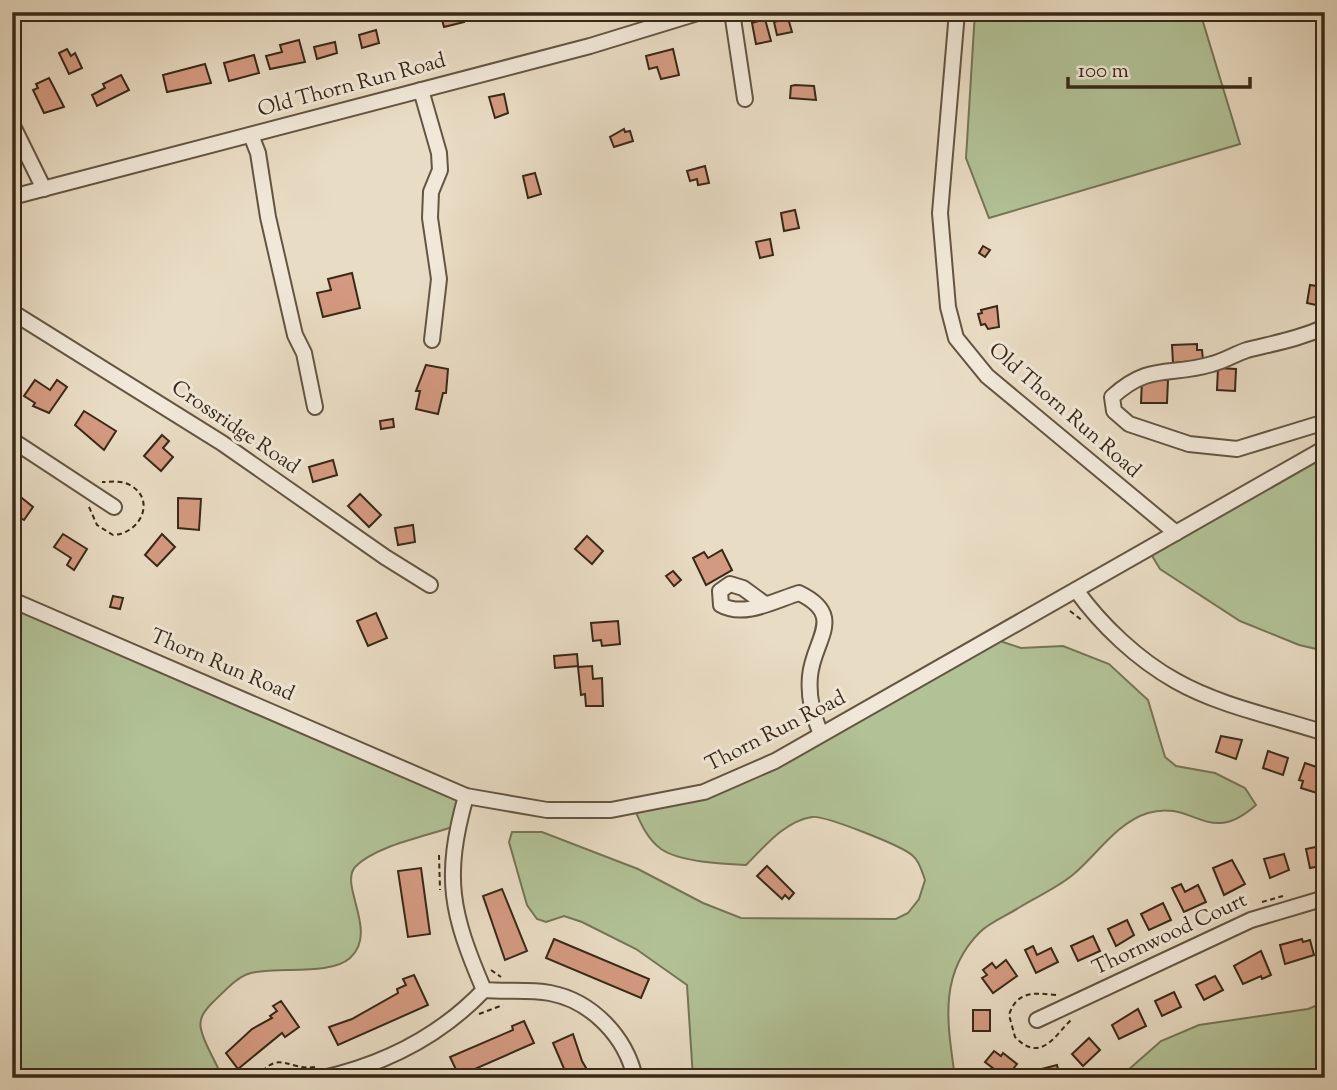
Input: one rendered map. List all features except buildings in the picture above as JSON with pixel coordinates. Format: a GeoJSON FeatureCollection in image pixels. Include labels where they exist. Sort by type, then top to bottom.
{"type":"FeatureCollection","features":[{"type":"Feature","properties":{"kind":"street"},"geometry":{"type":"LineString","coordinates":[[641,12],[645,29]]}},
{"type":"Feature","properties":{"kind":"street","name":"Old Thorn Run Road"},"geometry":{"type":"LineString","coordinates":[[12,197],[421,90],[701,12]]}},
{"type":"Feature","properties":{"kind":"street"},"geometry":{"type":"LineString","coordinates":[[732,12],[745,99]]}},
{"type":"Feature","properties":{"kind":"street","name":"Old Thorn Run Road"},"geometry":{"type":"LineString","coordinates":[[957,12],[940,205],[947,296],[956,338],[987,376],[1176,533]]}},
{"type":"Feature","properties":{"kind":"street"},"geometry":{"type":"LineString","coordinates":[[1321,12],[1325,22]]}},
{"type":"Feature","properties":{"kind":"street"},"geometry":{"type":"LineString","coordinates":[[421,90],[439,153],[440,170],[431,192],[430,218],[439,279],[432,340]]}},
{"type":"Feature","properties":{"kind":"street"},"geometry":{"type":"LineString","coordinates":[[12,124],[44,189]]}},
{"type":"Feature","properties":{"kind":"street"},"geometry":{"type":"LineString","coordinates":[[251,135],[258,153],[268,217],[295,335],[304,353],[315,407]]}},
{"type":"Feature","properties":{"kind":"street","name":"Crossridge Road"},"geometry":{"type":"LineString","coordinates":[[12,312],[222,443],[385,557],[430,584]]}},
{"type":"Feature","properties":{"kind":"street"},"geometry":{"type":"LineString","coordinates":[[1325,327],[1302,338],[1244,351],[1211,365],[1158,370],[1129,381],[1112,397],[1114,411],[1129,424],[1189,444],[1237,449],[1325,422]]}},
{"type":"Feature","properties":{"kind":"street"},"geometry":{"type":"LineString","coordinates":[[12,440],[114,507]]}},
{"type":"Feature","properties":{"kind":"street","name":"Thorn Run Road"},"geometry":{"type":"LineString","coordinates":[[12,600],[466,796],[547,810],[593,812],[634,808],[682,798],[727,784],[821,734],[1325,448]]}},
{"type":"Feature","properties":{"kind":"street"},"geometry":{"type":"LineString","coordinates":[[1076,590],[1108,628],[1176,681],[1209,695],[1325,733]]}},
{"type":"Feature","properties":{"kind":"street"},"geometry":{"type":"LineString","coordinates":[[765,604],[799,593],[818,602],[825,616],[822,640],[810,674],[811,709],[821,734]]}},
{"type":"Feature","properties":{"kind":"street"},"geometry":{"type":"LineString","coordinates":[[466,796],[454,842],[453,891],[463,940],[484,990]]}},
{"type":"Feature","properties":{"kind":"street","name":"Thornwood Court"},"geometry":{"type":"LineString","coordinates":[[1037,1020],[1251,920],[1325,898]]}},
{"type":"Feature","properties":{"kind":"street"},"geometry":{"type":"LineString","coordinates":[[328,1074],[379,1062],[412,1046],[440,1028],[484,990],[538,991],[575,1002],[599,1017],[620,1041],[635,1078]]}},
{"type":"Feature","properties":{"kind":"path"},"geometry":{"type":"LineString","coordinates":[[439,855],[440,896]]}},
{"type":"Feature","properties":{"kind":"path"},"geometry":{"type":"LineString","coordinates":[[489,968],[508,979]]}},
{"type":"Feature","properties":{"kind":"path"},"geometry":{"type":"LineString","coordinates":[[475,1017],[489,1008],[502,1005]]}},
{"type":"Feature","properties":{"kind":"path"},"geometry":{"type":"LineString","coordinates":[[257,1078],[264,1069],[279,1061],[328,1074]]}},
{"type":"Feature","properties":{"kind":"green space"},"geometry":{"type":"Polygon","coordinates":[[[975,12],[1200,12],[1240,144],[989,218],[966,158],[975,12]]]}},
{"type":"Feature","properties":{"kind":"green space"},"geometry":{"type":"Polygon","coordinates":[[[1325,448],[1325,651],[1299,645],[1240,621],[1160,569],[1148,549],[1325,448]]]}},
{"type":"Feature","properties":{"kind":"green space"},"geometry":{"type":"Polygon","coordinates":[[[12,600],[466,796],[458,825],[389,847],[364,859],[355,867],[351,875],[361,935],[358,947],[350,958],[341,964],[317,969],[251,973],[226,989],[208,1008],[200,1025],[222,1078],[12,1078],[12,600]]]}},
{"type":"Feature","properties":{"kind":"green space"},"geometry":{"type":"Polygon","coordinates":[[[991,638],[1021,648],[1063,646],[1109,664],[1148,700],[1165,757],[1176,766],[1215,773],[1245,788],[1256,805],[1239,817],[1225,822],[1213,823],[1164,810],[1137,817],[1118,831],[1069,878],[980,932],[966,948],[951,983],[948,1020],[955,1078],[693,1078],[687,985],[636,949],[582,922],[564,916],[546,922],[537,919],[527,905],[509,842],[512,832],[542,832],[638,869],[703,903],[741,918],[896,919],[908,913],[919,899],[925,880],[919,864],[906,851],[863,832],[819,818],[802,819],[784,829],[746,865],[714,863],[690,860],[661,849],[648,835],[634,808],[704,792],[991,638]]]}},
{"type":"Feature","properties":{"kind":"green space"},"geometry":{"type":"Polygon","coordinates":[[[1325,1002],[1325,1078],[1119,1078],[1161,1041],[1199,1025],[1308,1009],[1325,1002]]]}}]}
